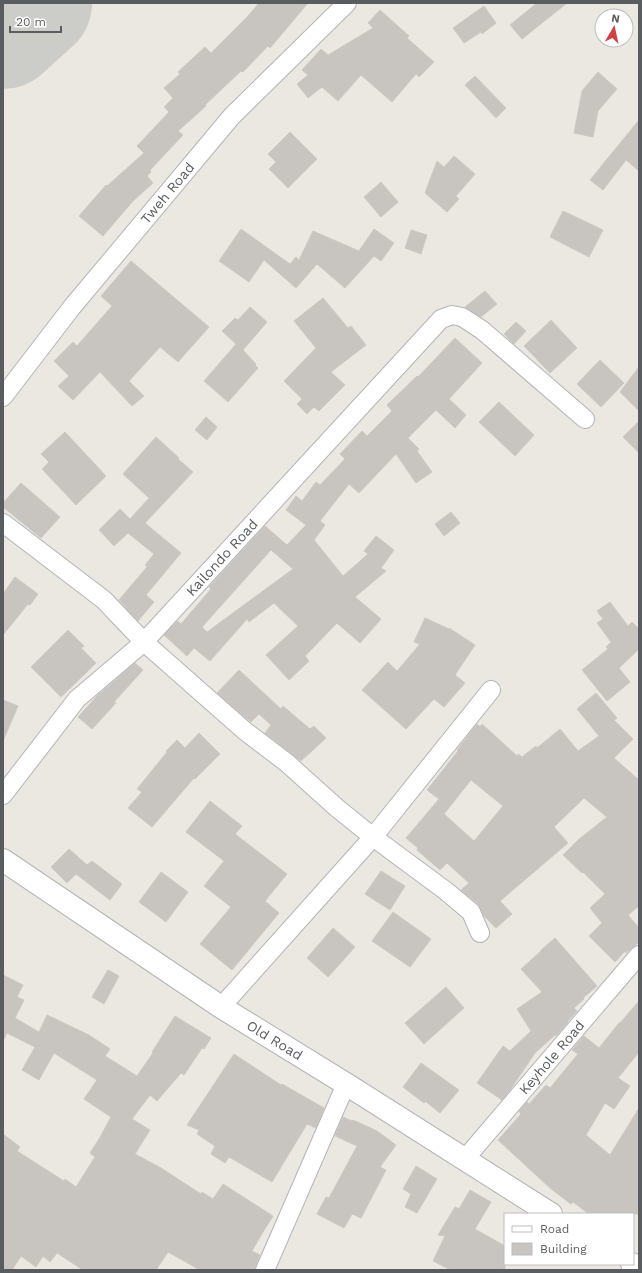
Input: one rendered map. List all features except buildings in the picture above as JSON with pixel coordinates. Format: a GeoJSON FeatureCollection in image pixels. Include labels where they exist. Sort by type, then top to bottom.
{"type":"FeatureCollection","features":[{"type":"Feature","properties":{"kind":"street","name":"Tweh Road"},"geometry":{"type":"LineString","coordinates":[[3,397],[72,307],[232,116],[347,3]]}},
{"type":"Feature","properties":{"kind":"street","name":"Kailondo Road"},"geometry":{"type":"LineString","coordinates":[[3,795],[77,698],[144,642],[441,318],[452,315],[462,318],[482,330],[585,419]]}},
{"type":"Feature","properties":{"kind":"street"},"geometry":{"type":"LineString","coordinates":[[3,524],[104,600],[144,642],[245,731],[288,764],[337,808],[373,837],[446,891],[471,912],[480,933]]}},
{"type":"Feature","properties":{"kind":"street"},"geometry":{"type":"LineString","coordinates":[[222,1007],[373,837],[491,690]]}},
{"type":"Feature","properties":{"kind":"street","name":"Old Road"},"geometry":{"type":"LineString","coordinates":[[3,860],[222,1007],[549,1213]]}},
{"type":"Feature","properties":{"kind":"street","name":"Keyhole Road"},"geometry":{"type":"LineString","coordinates":[[464,1160],[639,955]]}},
{"type":"Feature","properties":{"kind":"street"},"geometry":{"type":"LineString","coordinates":[[265,1270],[346,1084]]}},
{"type":"Feature","properties":{"kind":"runway"},"geometry":{"type":"LineString","coordinates":[[3,31],[34,3]]}}]}
